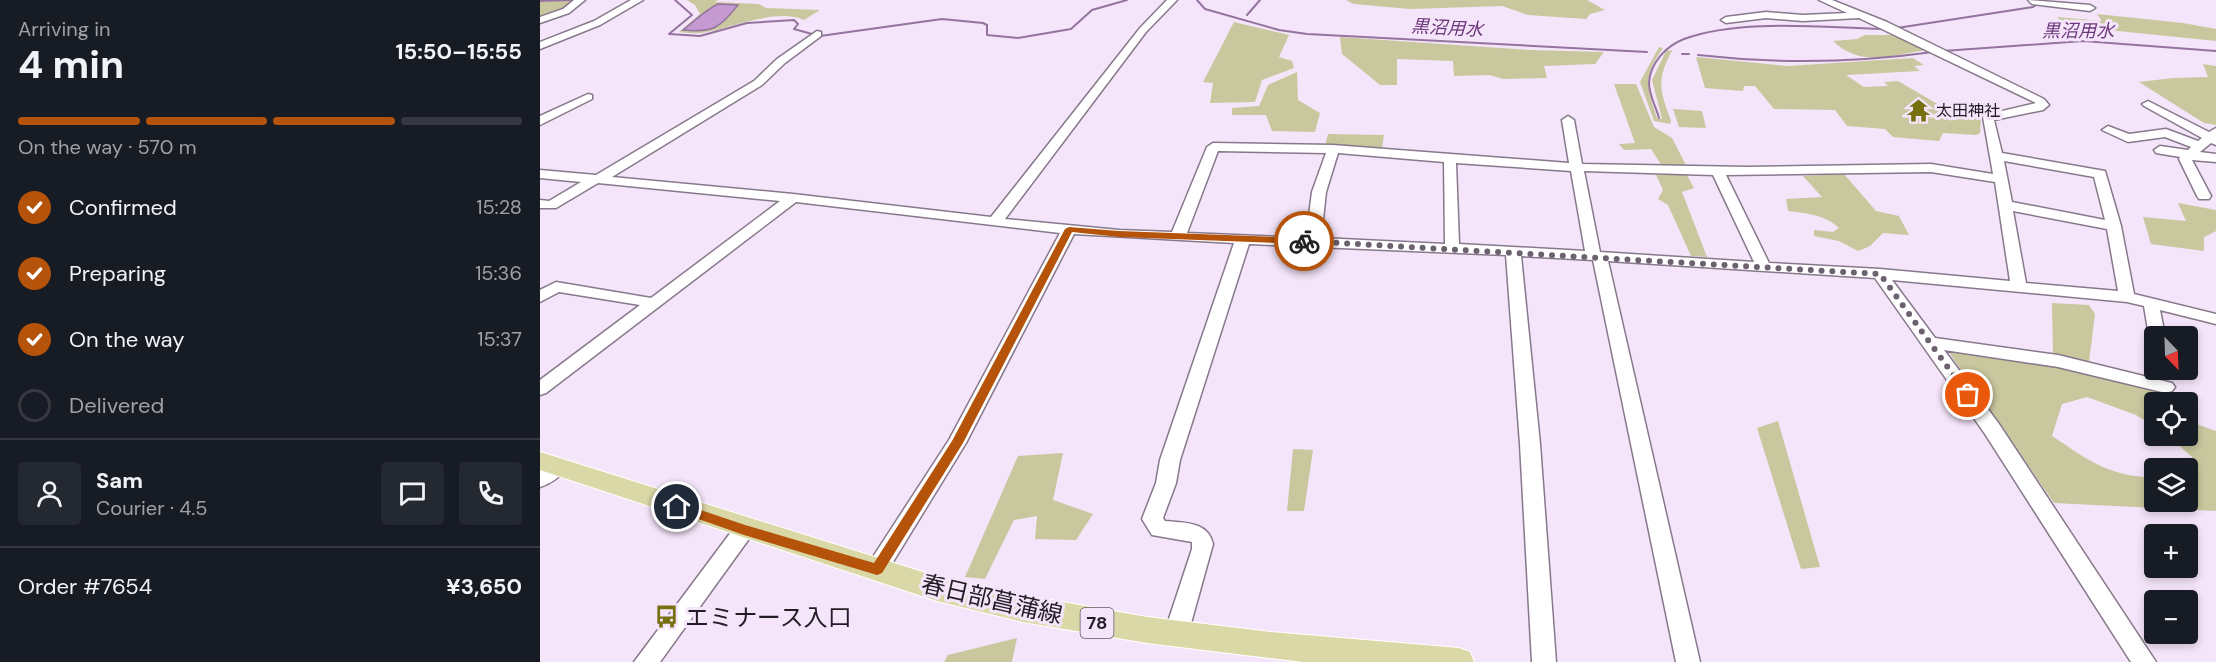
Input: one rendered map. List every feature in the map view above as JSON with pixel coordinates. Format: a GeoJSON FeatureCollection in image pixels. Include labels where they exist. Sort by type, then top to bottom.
{"type":"FeatureCollection","features":[{"type":"Feature","properties":{"kind":"main road","name":"春日部菖蒲線"},"geometry":{"type":"LineString","coordinates":[[546,469],[957,595],[1030,611],[1176,634],[1413,660],[1459,662]]}},
{"type":"Feature","properties":{"kind":"street"},"geometry":{"type":"LineString","coordinates":[[540,20],[566,11],[580,0]]}},
{"type":"Feature","properties":{"kind":"street"},"geometry":{"type":"LineString","coordinates":[[540,46],[597,23],[638,0]]}},
{"type":"Feature","properties":{"kind":"street"},"geometry":{"type":"LineString","coordinates":[[995,222],[1143,30],[1172,0]]}},
{"type":"Feature","properties":{"kind":"street"},"geometry":{"type":"LineString","coordinates":[[1824,0],[1901,32],[2040,101],[2043,105],[2039,108],[1989,117],[2019,287]]}},
{"type":"Feature","properties":{"kind":"street"},"geometry":{"type":"LineString","coordinates":[[2032,1],[2057,2],[2090,8]]}},
{"type":"Feature","properties":{"kind":"street"},"geometry":{"type":"LineString","coordinates":[[1726,20],[1766,15],[1803,18],[1862,15]]}},
{"type":"Feature","properties":{"kind":"street"},"geometry":{"type":"LineString","coordinates":[[540,204],[551,205],[759,83],[781,61],[817,34]]}},
{"type":"Feature","properties":{"kind":"street"},"geometry":{"type":"LineString","coordinates":[[540,121],[588,98]]}},
{"type":"Feature","properties":{"kind":"street"},"geometry":{"type":"LineString","coordinates":[[2148,104],[2206,142],[2216,158]]}},
{"type":"Feature","properties":{"kind":"street"},"geometry":{"type":"LineString","coordinates":[[1568,120],[1578,168],[1580,198],[1597,256],[1688,662]]}},
{"type":"Feature","properties":{"kind":"street"},"geometry":{"type":"LineString","coordinates":[[2108,130],[2128,138],[2166,133],[2206,142]]}},
{"type":"Feature","properties":{"kind":"street"},"geometry":{"type":"LineString","coordinates":[[2160,150],[2206,142]]}},
{"type":"Feature","properties":{"kind":"street"},"geometry":{"type":"LineString","coordinates":[[2204,196],[2185,159],[2206,142]]}},
{"type":"Feature","properties":{"kind":"street"},"geometry":{"type":"LineString","coordinates":[[1179,236],[1213,147],[1333,149],[1450,160],[1578,168],[1718,171],[1913,168],[2001,179]]}},
{"type":"Feature","properties":{"kind":"street"},"geometry":{"type":"LineString","coordinates":[[1313,241],[1319,192],[1333,149]]}},
{"type":"Feature","properties":{"kind":"street"},"geometry":{"type":"LineString","coordinates":[[1995,156],[2100,174],[2114,226],[2127,297]]}},
{"type":"Feature","properties":{"kind":"street"},"geometry":{"type":"LineString","coordinates":[[1450,160],[1452,248]]}},
{"type":"Feature","properties":{"kind":"street"},"geometry":{"type":"LineString","coordinates":[[1718,171],[1764,267]]}},
{"type":"Feature","properties":{"kind":"street"},"geometry":{"type":"LineString","coordinates":[[540,174],[793,198],[1069,229],[1513,251],[1880,274],[2127,297],[2216,319]]}},
{"type":"Feature","properties":{"kind":"street"},"geometry":{"type":"LineString","coordinates":[[540,188],[560,176]]}},
{"type":"Feature","properties":{"kind":"street"},"geometry":{"type":"LineString","coordinates":[[540,389],[793,198]]}},
{"type":"Feature","properties":{"kind":"street"},"geometry":{"type":"LineString","coordinates":[[2006,206],[2114,226]]}},
{"type":"Feature","properties":{"kind":"street"},"geometry":{"type":"LineString","coordinates":[[877,570],[957,443],[1069,229]]}},
{"type":"Feature","properties":{"kind":"street"},"geometry":{"type":"LineString","coordinates":[[1176,634],[1203,549],[1203,542],[1201,536],[1196,533],[1159,529],[1152,519],[1166,483],[1170,460],[1243,238]]}},
{"type":"Feature","properties":{"kind":"street"},"geometry":{"type":"LineString","coordinates":[[1513,251],[1530,444],[1544,662]]}},
{"type":"Feature","properties":{"kind":"street"},"geometry":{"type":"LineString","coordinates":[[1880,274],[1992,429],[2145,662]]}},
{"type":"Feature","properties":{"kind":"street"},"geometry":{"type":"LineString","coordinates":[[540,297],[556,287],[655,303]]}},
{"type":"Feature","properties":{"kind":"street"},"geometry":{"type":"LineString","coordinates":[[2151,302],[2155,326]]}},
{"type":"Feature","properties":{"kind":"street"},"geometry":{"type":"LineString","coordinates":[[1930,343],[2058,361],[2166,388],[2165,380]]}},
{"type":"Feature","properties":{"kind":"street"},"geometry":{"type":"LineString","coordinates":[[646,662],[744,530]]}},
{"type":"Feature","properties":{"kind":"shaded area"},"geometry":{"type":"Polygon","coordinates":[[[578,0],[570,8],[540,18],[540,2],[578,0]]]}},
{"type":"Feature","properties":{"kind":"shaded area"},"geometry":{"type":"Polygon","coordinates":[[[687,0],[718,0],[715,2],[759,4],[766,8],[820,10],[804,20],[782,16],[769,17],[704,33],[679,32],[700,14],[695,5],[687,0]]]}},
{"type":"Feature","properties":{"kind":"shaded area"},"geometry":{"type":"Polygon","coordinates":[[[1346,0],[1587,0],[1605,10],[1590,14],[1586,19],[1528,15],[1502,6],[1410,9],[1354,4],[1346,0]]]}},
{"type":"Feature","properties":{"kind":"shaded area"},"geometry":{"type":"Polygon","coordinates":[[[718,4],[738,5],[726,19],[715,27],[702,31],[683,30],[704,13],[718,4]]]}},
{"type":"Feature","properties":{"kind":"shaded area"},"geometry":{"type":"Polygon","coordinates":[[[2097,14],[2183,23],[2216,29],[2216,41],[2079,27],[2060,23],[2058,17],[2102,21],[2097,14]]]}},
{"type":"Feature","properties":{"kind":"shaded area"},"geometry":{"type":"Polygon","coordinates":[[[1234,22],[1289,35],[1279,57],[1292,61],[1294,68],[1262,80],[1255,102],[1210,103],[1213,83],[1203,82],[1234,22]]]}},
{"type":"Feature","properties":{"kind":"shaded area"},"geometry":{"type":"Polygon","coordinates":[[[1865,35],[1895,35],[1927,50],[1877,58],[1866,57],[1844,49],[1833,41],[1857,39],[1865,35]]]}},
{"type":"Feature","properties":{"kind":"shaded area"},"geometry":{"type":"Polygon","coordinates":[[[1340,37],[1529,50],[1604,52],[1595,64],[1544,66],[1547,78],[1503,79],[1490,75],[1454,76],[1453,61],[1397,59],[1397,85],[1380,85],[1342,54],[1340,37]]]}},
{"type":"Feature","properties":{"kind":"shaded area"},"geometry":{"type":"Polygon","coordinates":[[[1659,47],[1663,48],[1649,75],[1649,90],[1657,118],[1662,119],[1652,80],[1666,51],[1673,50],[1664,69],[1661,84],[1670,124],[1654,121],[1640,82],[1659,47]]]}},
{"type":"Feature","properties":{"kind":"shaded area"},"geometry":{"type":"Polygon","coordinates":[[[1696,57],[1787,66],[1913,58],[1924,65],[1914,66],[1920,71],[1846,75],[1864,87],[1888,86],[1884,82],[1898,81],[1948,110],[1967,109],[1969,113],[1981,118],[1980,133],[1976,135],[1943,133],[1939,141],[1893,137],[1885,129],[1847,126],[1835,110],[1774,109],[1755,86],[1744,86],[1743,91],[1705,88],[1696,57]]]}},
{"type":"Feature","properties":{"kind":"shaded area"},"geometry":{"type":"Polygon","coordinates":[[[2203,64],[2216,66],[2216,125],[2204,123],[2139,82],[2208,77],[2203,64]]]}},
{"type":"Feature","properties":{"kind":"shaded area"},"geometry":{"type":"Polygon","coordinates":[[[1297,72],[1298,100],[1320,113],[1315,132],[1272,131],[1266,115],[1232,115],[1232,108],[1259,106],[1268,85],[1297,72]]]}},
{"type":"Feature","properties":{"kind":"shaded area"},"geometry":{"type":"Polygon","coordinates":[[[1614,84],[1636,84],[1654,127],[1672,138],[1687,167],[1662,166],[1651,149],[1624,150],[1619,144],[1635,143],[1614,84]]]}},
{"type":"Feature","properties":{"kind":"shaded area"},"geometry":{"type":"Polygon","coordinates":[[[1673,109],[1702,111],[1706,128],[1679,127],[1673,109]]]}},
{"type":"Feature","properties":{"kind":"shaded area"},"geometry":{"type":"Polygon","coordinates":[[[1328,134],[1384,135],[1382,149],[1325,146],[1328,134]]]}},
{"type":"Feature","properties":{"kind":"shaded area"},"geometry":{"type":"Polygon","coordinates":[[[1844,174],[1876,211],[1899,216],[1909,235],[1883,233],[1870,246],[1858,251],[1839,241],[1814,236],[1814,230],[1833,232],[1839,228],[1828,220],[1815,215],[1788,211],[1786,199],[1822,197],[1803,176],[1844,174]]]}},
{"type":"Feature","properties":{"kind":"shaded area"},"geometry":{"type":"Polygon","coordinates":[[[1656,175],[1687,175],[1694,188],[1682,192],[1707,257],[1691,256],[1668,205],[1658,199],[1663,190],[1656,175]]]}},
{"type":"Feature","properties":{"kind":"shaded area"},"geometry":{"type":"Polygon","coordinates":[[[2178,203],[2216,210],[2216,231],[2204,237],[2204,251],[2151,244],[2143,217],[2186,221],[2178,203]]]}},
{"type":"Feature","properties":{"kind":"shaded area"},"geometry":{"type":"Polygon","coordinates":[[[2052,303],[2089,305],[2095,314],[2089,362],[2053,354],[2052,303]]]}},
{"type":"Feature","properties":{"kind":"shaded area"},"geometry":{"type":"Polygon","coordinates":[[[1948,351],[2080,371],[2160,392],[2144,392],[2144,420],[2087,397],[2062,404],[2052,436],[2099,465],[2123,474],[2144,477],[2144,507],[2054,503],[1948,351]]]}},
{"type":"Feature","properties":{"kind":"shaded area"},"geometry":{"type":"Polygon","coordinates":[[[1778,421],[1820,567],[1801,569],[1757,428],[1778,421]]]}},
{"type":"Feature","properties":{"kind":"shaded area"},"geometry":{"type":"Polygon","coordinates":[[[2198,424],[2216,431],[2216,511],[2198,510],[2198,458],[2193,458],[2179,446],[2198,446],[2198,424]]]}},
{"type":"Feature","properties":{"kind":"shaded area"},"geometry":{"type":"Polygon","coordinates":[[[1293,449],[1313,450],[1304,511],[1287,511],[1293,449]]]}},
{"type":"Feature","properties":{"kind":"shaded area"},"geometry":{"type":"Polygon","coordinates":[[[1063,453],[1053,500],[1093,514],[1076,540],[1035,539],[1037,516],[1014,520],[985,579],[965,577],[1018,456],[1063,453]]]}},
{"type":"Feature","properties":{"kind":"shaded area"},"geometry":{"type":"Polygon","coordinates":[[[1017,638],[1012,662],[944,662],[948,655],[1017,638]]]}},
{"type":"Feature","properties":{"kind":"waterway"},"geometry":{"type":"LineString","coordinates":[[540,1],[572,0]]}},
{"type":"Feature","properties":{"kind":"waterway"},"geometry":{"type":"LineString","coordinates":[[675,0],[692,15],[669,34],[700,36],[747,23],[794,20],[798,24],[794,29],[812,34]]}},
{"type":"Feature","properties":{"kind":"waterway"},"geometry":{"type":"LineString","coordinates":[[820,36],[942,19],[983,23],[987,25],[987,35],[1018,38],[1071,29],[1092,10],[1127,0]]}},
{"type":"Feature","properties":{"kind":"waterway","name":"黒沼用水"},"geometry":{"type":"LineString","coordinates":[[1197,0],[1205,9],[1279,30],[1307,34],[1647,52]]}},
{"type":"Feature","properties":{"kind":"waterway"},"geometry":{"type":"LineString","coordinates":[[1247,15],[1260,0]]}},
{"type":"Feature","properties":{"kind":"waterway"},"geometry":{"type":"LineString","coordinates":[[1897,28],[2033,7],[2044,0]]}},
{"type":"Feature","properties":{"kind":"waterway"},"geometry":{"type":"LineString","coordinates":[[1659,118],[1650,92],[1652,69],[1665,51],[1684,39],[1706,32],[1757,26],[1885,29]]}},
{"type":"Feature","properties":{"kind":"waterway","name":"黒沼用水"},"geometry":{"type":"LineString","coordinates":[[1943,51],[2083,41],[2216,51]]}},
{"type":"Feature","properties":{"kind":"waterway","name":"黒沼用水"},"geometry":{"type":"LineString","coordinates":[[1698,55],[1757,60],[1816,61],[1933,52]]}},
{"type":"Feature","properties":{"kind":"waterway","name":"黒沼用水"},"geometry":{"type":"LineString","coordinates":[[1682,54],[1689,54]]}},
{"type":"Feature","properties":{"kind":"way so far"},"geometry":{"type":"LineString","coordinates":[[1304,241],[1513,251],[1880,274],[1968,395]]}},
{"type":"Feature","properties":{"kind":"place","name":"太田神社"},"geometry":{"type":"Point","coordinates":[1918,110]}},
{"type":"Feature","properties":{"kind":"place","name":"エミナース入口"},"geometry":{"type":"Point","coordinates":[667,617]}},
{"type":"Feature","properties":{"kind":"route"},"geometry":{"type":"LineString","coordinates":[[677,507],[744,530],[877,570],[957,443],[1069,229],[1119,234],[1304,241]]}}]}
